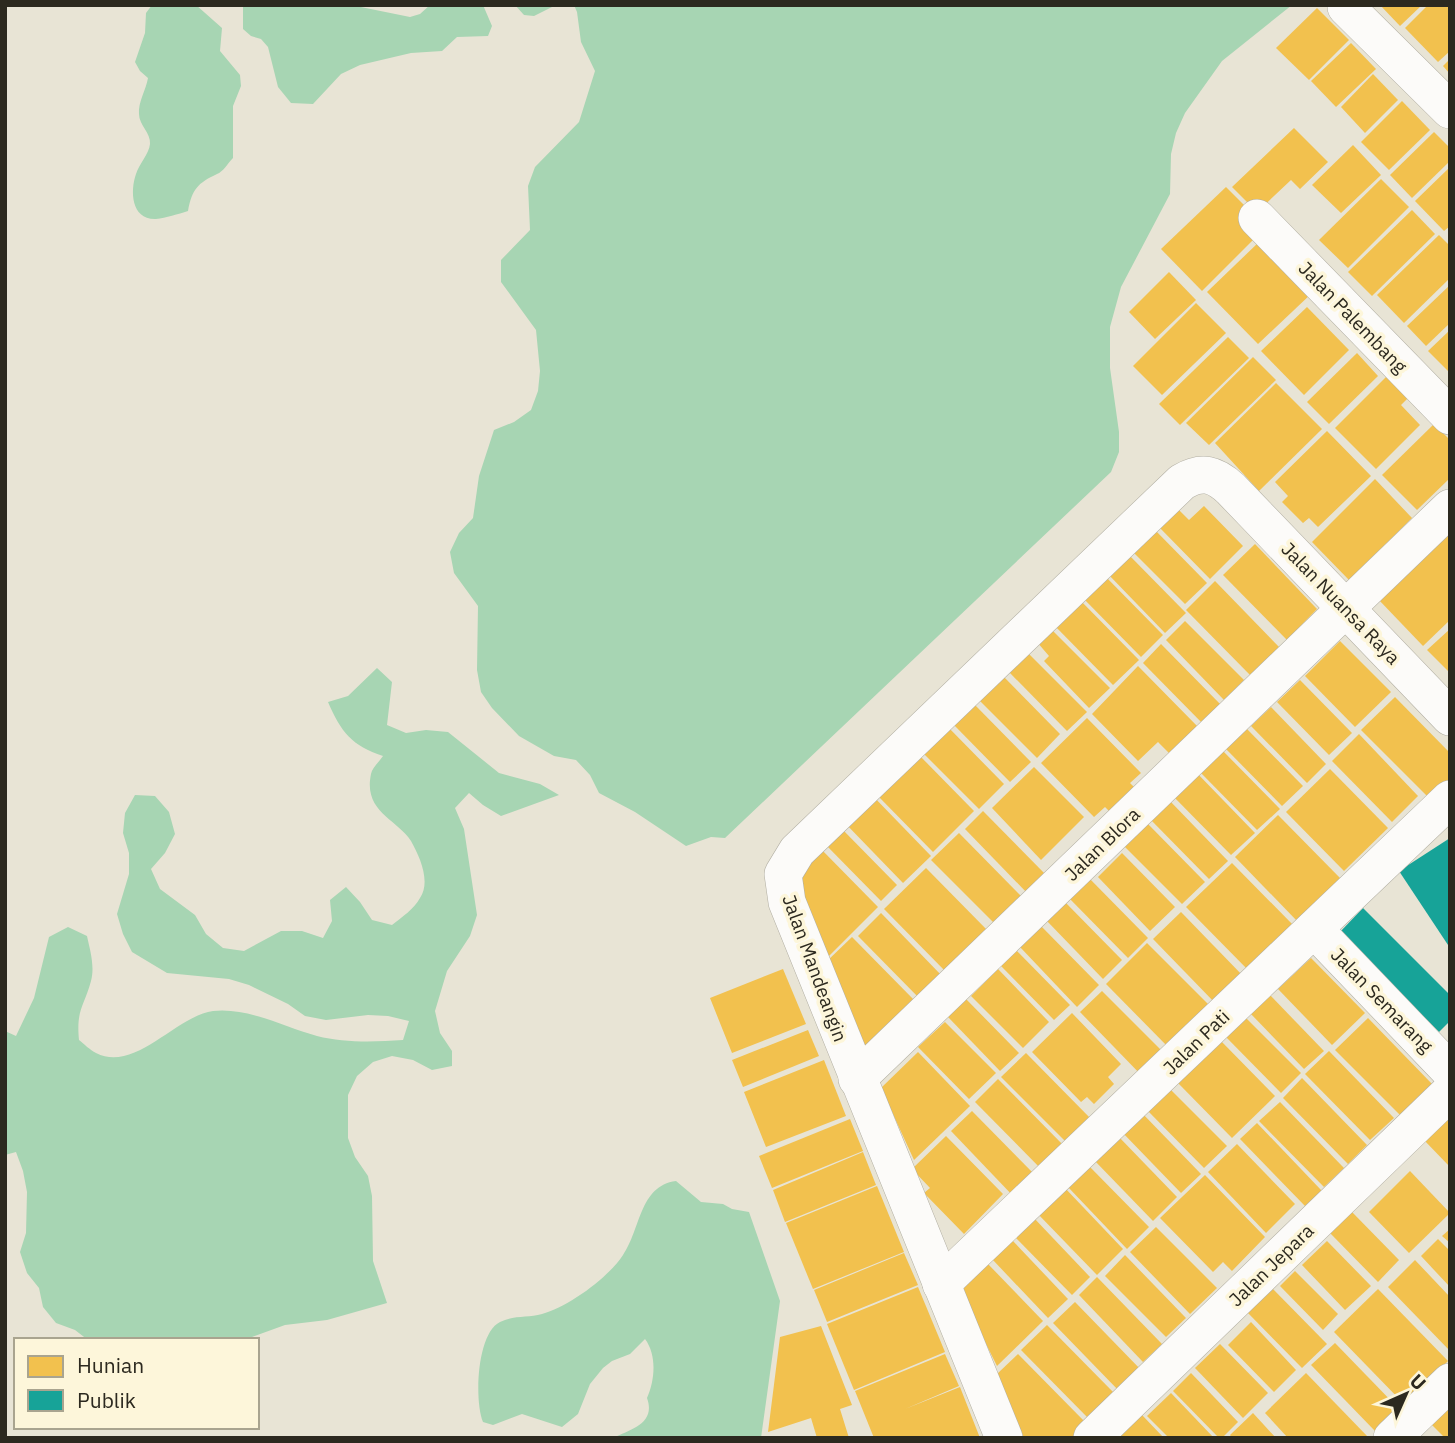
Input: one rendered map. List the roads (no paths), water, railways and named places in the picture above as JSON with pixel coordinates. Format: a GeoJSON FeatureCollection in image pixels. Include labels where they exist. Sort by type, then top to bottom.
{"type":"FeatureCollection","features":[{"type":"Feature","properties":{"kind":"street"},"geometry":{"type":"LineString","coordinates":[[1346,8],[1450,110]]}},
{"type":"Feature","properties":{"kind":"street","name":"Jalan Palembang"},"geometry":{"type":"LineString","coordinates":[[1257,218],[1450,416]]}},
{"type":"Feature","properties":{"kind":"street","name":"Jalan Mandeangin"},"geometry":{"type":"LineString","coordinates":[[1004,1438],[857,1079],[788,902],[783,874],[797,851],[1182,482],[1193,475],[1204,474],[1220,479],[1231,489]]}},
{"type":"Feature","properties":{"kind":"street","name":"Jalan Nuansa Raya"},"geometry":{"type":"LineString","coordinates":[[1231,489],[1450,717]]}},
{"type":"Feature","properties":{"kind":"street","name":"Jalan Blora"},"geometry":{"type":"LineString","coordinates":[[857,1079],[1450,508]]}},
{"type":"Feature","properties":{"kind":"street","name":"Jalan Pati"},"geometry":{"type":"LineString","coordinates":[[941,1284],[1450,799]]}},
{"type":"Feature","properties":{"kind":"street","name":"Jalan Semarang"},"geometry":{"type":"LineString","coordinates":[[1314,929],[1448,1070]]}},
{"type":"Feature","properties":{"kind":"street","name":"Jalan Jepara"},"geometry":{"type":"LineString","coordinates":[[1092,1438],[1448,1070]]}},
{"type":"Feature","properties":{"kind":"street"},"geometry":{"type":"LineString","coordinates":[[1392,1438],[1450,1382]]}}]}
